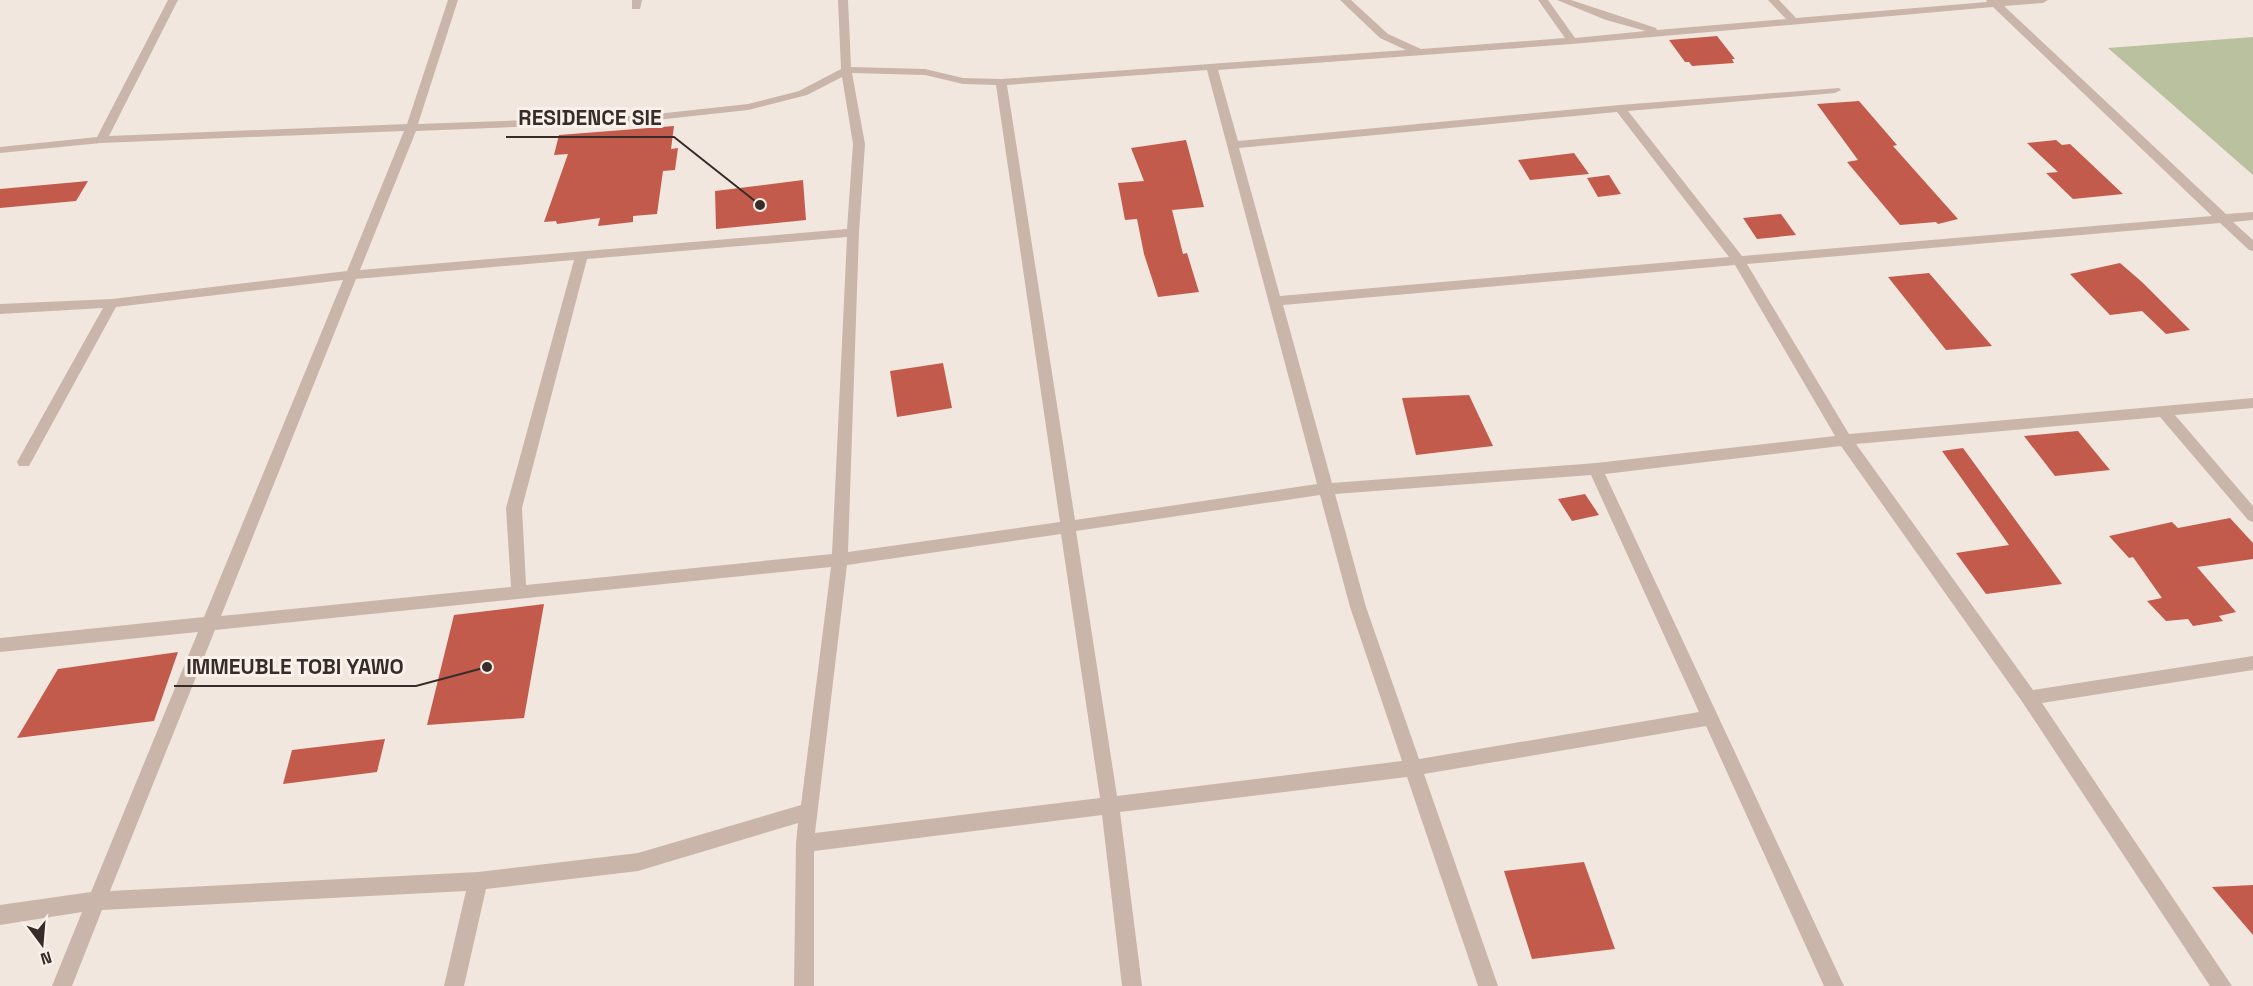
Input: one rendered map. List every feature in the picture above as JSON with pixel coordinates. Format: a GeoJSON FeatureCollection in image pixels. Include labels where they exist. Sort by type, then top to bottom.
{"type":"FeatureCollection","features":[{"type":"Feature","properties":{"kind":"street"},"geometry":{"type":"LineString","coordinates":[[101,140],[173,0]]}},
{"type":"Feature","properties":{"kind":"street"},"geometry":{"type":"LineString","coordinates":[[62,986],[412,126],[453,0]]}},
{"type":"Feature","properties":{"kind":"street"},"geometry":{"type":"LineString","coordinates":[[804,986],[806,843],[840,560],[853,232],[859,144],[846,70],[843,0]]}},
{"type":"Feature","properties":{"kind":"street"},"geometry":{"type":"LineString","coordinates":[[1345,0],[1384,36],[1420,52]]}},
{"type":"Feature","properties":{"kind":"street"},"geometry":{"type":"LineString","coordinates":[[1543,0],[1572,41]]}},
{"type":"Feature","properties":{"kind":"street"},"geometry":{"type":"LineString","coordinates":[[1562,0],[1610,18],[1664,33]]}},
{"type":"Feature","properties":{"kind":"street"},"geometry":{"type":"LineString","coordinates":[[1773,0],[1793,21]]}},
{"type":"Feature","properties":{"kind":"street"},"geometry":{"type":"LineString","coordinates":[[0,150],[101,140],[412,126],[638,119],[748,107],[803,93],[846,70],[925,72],[963,81],[1002,82],[1572,41],[1993,2],[2043,0]]}},
{"type":"Feature","properties":{"kind":"street"},"geometry":{"type":"LineString","coordinates":[[1993,2],[2253,247]]}},
{"type":"Feature","properties":{"kind":"street"},"geometry":{"type":"LineString","coordinates":[[1212,68],[1358,607],[1411,768],[1488,986]]}},
{"type":"Feature","properties":{"kind":"street"},"geometry":{"type":"LineString","coordinates":[[1002,82],[1110,806],[1132,986]]}},
{"type":"Feature","properties":{"kind":"street"},"geometry":{"type":"LineString","coordinates":[[1234,145],[1835,90]]}},
{"type":"Feature","properties":{"kind":"street"},"geometry":{"type":"LineString","coordinates":[[1620,108],[1738,261],[1845,440],[2029,698],[2222,986]]}},
{"type":"Feature","properties":{"kind":"street"},"geometry":{"type":"LineString","coordinates":[[1276,301],[2253,216]]}},
{"type":"Feature","properties":{"kind":"street"},"geometry":{"type":"LineString","coordinates":[[0,309],[112,303],[350,275],[853,232]]}},
{"type":"Feature","properties":{"kind":"street"},"geometry":{"type":"LineString","coordinates":[[519,593],[514,508],[582,255]]}},
{"type":"Feature","properties":{"kind":"street"},"geometry":{"type":"LineString","coordinates":[[24,462],[112,303]]}},
{"type":"Feature","properties":{"kind":"street"},"geometry":{"type":"LineString","coordinates":[[0,645],[840,560],[1325,489],[1596,469],[1845,440],[2253,403]]}},
{"type":"Feature","properties":{"kind":"street"},"geometry":{"type":"LineString","coordinates":[[2164,412],[2253,516]]}},
{"type":"Feature","properties":{"kind":"street"},"geometry":{"type":"LineString","coordinates":[[1596,469],[1834,986]]}},
{"type":"Feature","properties":{"kind":"street"},"geometry":{"type":"LineString","coordinates":[[2029,698],[2253,663]]}},
{"type":"Feature","properties":{"kind":"street"},"geometry":{"type":"LineString","coordinates":[[806,843],[1411,768],[1710,718]]}},
{"type":"Feature","properties":{"kind":"street"},"geometry":{"type":"LineString","coordinates":[[0,915],[96,901],[478,881],[638,862],[809,811]]}},
{"type":"Feature","properties":{"kind":"street"},"geometry":{"type":"LineString","coordinates":[[454,986],[478,881]]}},
{"type":"Feature","properties":{"kind":"green space"},"geometry":{"type":"Polygon","coordinates":[[[2253,37],[2253,175],[2108,48],[2253,37]]]}},
{"type":"Feature","properties":{"kind":"building"},"geometry":{"type":"Polygon","coordinates":[[[1717,36],[1735,59],[1732,59],[1734,63],[1692,66],[1689,62],[1685,62],[1669,40],[1717,36]]]}},
{"type":"Feature","properties":{"kind":"building"},"geometry":{"type":"Polygon","coordinates":[[[1859,101],[1897,145],[1893,146],[1958,219],[1938,224],[1936,222],[1900,225],[1847,162],[1858,160],[1817,104],[1859,101]]]}},
{"type":"Feature","properties":{"kind":"building"},"geometry":{"type":"Polygon","coordinates":[[[674,126],[671,149],[678,148],[675,170],[663,171],[657,214],[633,216],[633,222],[598,226],[600,218],[557,224],[556,221],[544,222],[568,154],[554,155],[559,135],[674,126]]]}},
{"type":"Feature","properties":{"kind":"building"},"geometry":{"type":"Polygon","coordinates":[[[1186,140],[1204,207],[1172,210],[1183,254],[1187,253],[1199,292],[1158,297],[1144,254],[1137,219],[1125,220],[1118,183],[1144,181],[1131,148],[1186,140]]]}},
{"type":"Feature","properties":{"kind":"building"},"geometry":{"type":"Polygon","coordinates":[[[2056,140],[2062,145],[2070,144],[2123,194],[2073,199],[2046,173],[2058,172],[2027,143],[2056,140]]]}},
{"type":"Feature","properties":{"kind":"building"},"geometry":{"type":"Polygon","coordinates":[[[1574,153],[1589,174],[1530,180],[1518,160],[1574,153]]]}},
{"type":"Feature","properties":{"kind":"building"},"geometry":{"type":"Polygon","coordinates":[[[1609,175],[1621,194],[1598,197],[1587,178],[1609,175]]]}},
{"type":"Feature","properties":{"kind":"building"},"geometry":{"type":"Polygon","coordinates":[[[803,180],[806,220],[716,229],[715,191],[803,180]]]}},
{"type":"Feature","properties":{"kind":"building"},"geometry":{"type":"Polygon","coordinates":[[[88,181],[76,201],[0,208],[0,189],[88,181]]]}},
{"type":"Feature","properties":{"kind":"building"},"geometry":{"type":"Polygon","coordinates":[[[1781,214],[1796,235],[1757,239],[1743,218],[1781,214]]]}},
{"type":"Feature","properties":{"kind":"building"},"geometry":{"type":"Polygon","coordinates":[[[2120,263],[2190,330],[2166,334],[2142,311],[2110,315],[2070,274],[2120,263]]]}},
{"type":"Feature","properties":{"kind":"building"},"geometry":{"type":"Polygon","coordinates":[[[1929,273],[1992,346],[1946,350],[1888,277],[1929,273]]]}},
{"type":"Feature","properties":{"kind":"building"},"geometry":{"type":"Polygon","coordinates":[[[943,363],[952,408],[897,417],[890,371],[943,363]]]}},
{"type":"Feature","properties":{"kind":"building"},"geometry":{"type":"Polygon","coordinates":[[[1469,395],[1493,446],[1416,455],[1402,398],[1469,395]]]}},
{"type":"Feature","properties":{"kind":"building"},"geometry":{"type":"Polygon","coordinates":[[[2078,431],[2110,470],[2055,476],[2024,436],[2078,431]]]}},
{"type":"Feature","properties":{"kind":"building"},"geometry":{"type":"Polygon","coordinates":[[[1963,448],[2062,584],[1986,594],[1956,553],[2009,545],[1942,451],[1963,448]]]}},
{"type":"Feature","properties":{"kind":"building"},"geometry":{"type":"Polygon","coordinates":[[[1585,494],[1599,515],[1572,521],[1558,499],[1585,494]]]}},
{"type":"Feature","properties":{"kind":"building"},"geometry":{"type":"Polygon","coordinates":[[[2230,518],[2253,543],[2253,559],[2197,567],[2236,612],[2219,616],[2223,621],[2193,626],[2188,619],[2166,621],[2147,601],[2162,598],[2133,557],[2129,558],[2109,536],[2172,522],[2178,528],[2230,518]]]}},
{"type":"Feature","properties":{"kind":"building"},"geometry":{"type":"Polygon","coordinates":[[[544,604],[524,718],[427,725],[454,615],[544,604]]]}},
{"type":"Feature","properties":{"kind":"building"},"geometry":{"type":"Polygon","coordinates":[[[178,652],[154,721],[17,738],[58,669],[178,652]]]}},
{"type":"Feature","properties":{"kind":"building"},"geometry":{"type":"Polygon","coordinates":[[[385,739],[377,772],[283,784],[292,750],[385,739]]]}},
{"type":"Feature","properties":{"kind":"building"},"geometry":{"type":"Polygon","coordinates":[[[1584,862],[1615,949],[1532,959],[1504,871],[1584,862]]]}},
{"type":"Feature","properties":{"kind":"building"},"geometry":{"type":"Polygon","coordinates":[[[2253,885],[2253,935],[2212,887],[2253,885]]]}},
{"type":"Feature","properties":{"kind":"place","name":"RESIDENCE SIE"},"geometry":{"type":"Point","coordinates":[760,205]}},
{"type":"Feature","properties":{"kind":"place","name":"IMMEUBLE TOBI YAWO"},"geometry":{"type":"Point","coordinates":[487,667]}}]}
